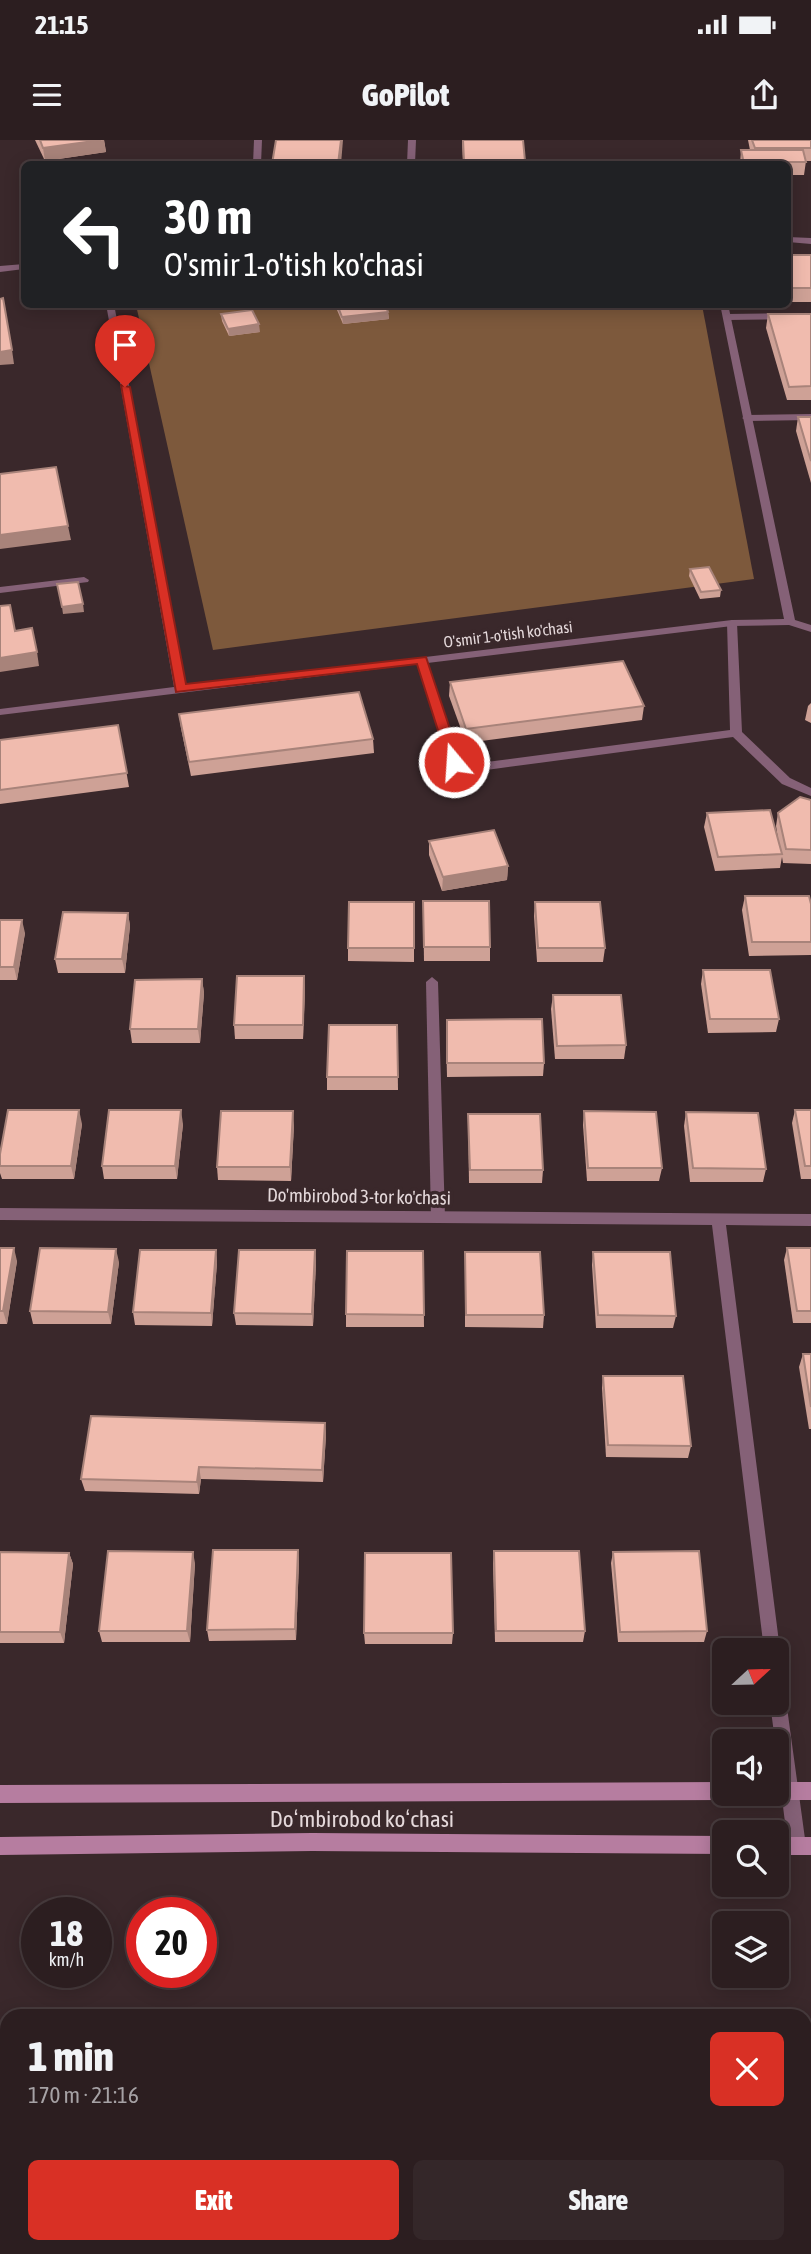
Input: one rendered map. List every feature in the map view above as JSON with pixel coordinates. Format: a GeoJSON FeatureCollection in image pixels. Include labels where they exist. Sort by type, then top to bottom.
{"type":"FeatureCollection","features":[{"type":"Feature","properties":{"kind":"main road","name":"Doʻmbirobod koʻchasi"},"geometry":{"type":"LineString","coordinates":[[0,1794],[712,1791]]}},
{"type":"Feature","properties":{"kind":"main road"},"geometry":{"type":"LineString","coordinates":[[789,1791],[811,1791]]}},
{"type":"Feature","properties":{"kind":"main road","name":"Doʻmbirobod koʻchasi"},"geometry":{"type":"LineString","coordinates":[[0,1846],[312,1842],[712,1845]]}},
{"type":"Feature","properties":{"kind":"street"},"geometry":{"type":"LineString","coordinates":[[257,161],[258,140]]}},
{"type":"Feature","properties":{"kind":"street"},"geometry":{"type":"LineString","coordinates":[[411,161],[412,140]]}},
{"type":"Feature","properties":{"kind":"street"},"geometry":{"type":"LineString","coordinates":[[791,240],[811,240]]}},
{"type":"Feature","properties":{"kind":"street"},"geometry":{"type":"LineString","coordinates":[[0,269],[21,267]]}},
{"type":"Feature","properties":{"kind":"street"},"geometry":{"type":"LineString","coordinates":[[111,308],[180,689]]}},
{"type":"Feature","properties":{"kind":"street"},"geometry":{"type":"LineString","coordinates":[[725,308],[790,622]]}},
{"type":"Feature","properties":{"kind":"street"},"geometry":{"type":"LineString","coordinates":[[727,317],[811,316]]}},
{"type":"Feature","properties":{"kind":"street"},"geometry":{"type":"LineString","coordinates":[[747,418],[811,418]]}},
{"type":"Feature","properties":{"kind":"street"},"geometry":{"type":"LineString","coordinates":[[0,590],[84,580]]}},
{"type":"Feature","properties":{"kind":"street","name":"O'smir 1-o'tish ko'chasi"},"geometry":{"type":"LineString","coordinates":[[0,712],[732,623],[790,622],[811,629]]}},
{"type":"Feature","properties":{"kind":"street"},"geometry":{"type":"LineString","coordinates":[[732,623],[736,733],[786,781],[811,792]]}},
{"type":"Feature","properties":{"kind":"street"},"geometry":{"type":"LineString","coordinates":[[422,660],[454,762],[479,767],[736,733]]}},
{"type":"Feature","properties":{"kind":"street"},"geometry":{"type":"LineString","coordinates":[[432,982],[438,1218]]}},
{"type":"Feature","properties":{"kind":"street","name":"Do'mbirobod 3-tor ko'chasi"},"geometry":{"type":"LineString","coordinates":[[0,1214],[811,1220]]}},
{"type":"Feature","properties":{"kind":"street"},"geometry":{"type":"LineString","coordinates":[[718,1220],[770,1638]]}},
{"type":"Feature","properties":{"kind":"street"},"geometry":{"type":"LineString","coordinates":[[789,1806],[804,1846]]}},
{"type":"Feature","properties":{"kind":"shaded area"},"geometry":{"type":"Polygon","coordinates":[[[137,308],[703,308],[754,579],[213,650],[137,308]]]}},
{"type":"Feature","properties":{"kind":"building"},"geometry":{"type":"Polygon","coordinates":[[[40,140],[101,140],[43,148],[40,140]]]}},
{"type":"Feature","properties":{"kind":"building"},"geometry":{"type":"Polygon","coordinates":[[[276,140],[341,140],[338,161],[272,161],[276,140]]]}},
{"type":"Feature","properties":{"kind":"building"},"geometry":{"type":"Polygon","coordinates":[[[463,140],[523,140],[525,161],[464,161],[463,140]]]}},
{"type":"Feature","properties":{"kind":"building"},"geometry":{"type":"Polygon","coordinates":[[[752,140],[811,140],[811,148],[755,148],[752,140]]]}},
{"type":"Feature","properties":{"kind":"building"},"geometry":{"type":"Polygon","coordinates":[[[741,150],[803,150],[806,162],[791,161],[743,161],[741,150]]]}},
{"type":"Feature","properties":{"kind":"building"},"geometry":{"type":"Polygon","coordinates":[[[791,255],[811,255],[811,288],[791,288],[791,255]]]}},
{"type":"Feature","properties":{"kind":"building"},"geometry":{"type":"Polygon","coordinates":[[[3,298],[12,350],[0,352],[0,299],[3,298]]]}},
{"type":"Feature","properties":{"kind":"building"},"geometry":{"type":"Polygon","coordinates":[[[339,308],[386,308],[388,312],[342,317],[339,308]]]}},
{"type":"Feature","properties":{"kind":"building"},"geometry":{"type":"Polygon","coordinates":[[[252,310],[259,324],[228,329],[221,314],[252,310]]]}},
{"type":"Feature","properties":{"kind":"building"},"geometry":{"type":"Polygon","coordinates":[[[768,314],[811,314],[811,386],[789,387],[768,314]]]}},
{"type":"Feature","properties":{"kind":"building"},"geometry":{"type":"Polygon","coordinates":[[[798,417],[811,417],[811,461],[798,417]]]}},
{"type":"Feature","properties":{"kind":"building"},"geometry":{"type":"Polygon","coordinates":[[[56,467],[68,526],[0,535],[0,474],[56,467]]]}},
{"type":"Feature","properties":{"kind":"building"},"geometry":{"type":"Polygon","coordinates":[[[709,567],[721,590],[701,592],[690,569],[709,567]]]}},
{"type":"Feature","properties":{"kind":"building"},"geometry":{"type":"Polygon","coordinates":[[[78,582],[83,604],[62,607],[57,584],[78,582]]]}},
{"type":"Feature","properties":{"kind":"building"},"geometry":{"type":"Polygon","coordinates":[[[10,605],[15,631],[32,628],[37,652],[0,658],[0,606],[10,605]]]}},
{"type":"Feature","properties":{"kind":"building"},"geometry":{"type":"Polygon","coordinates":[[[623,661],[644,706],[466,729],[450,682],[623,661]]]}},
{"type":"Feature","properties":{"kind":"building"},"geometry":{"type":"Polygon","coordinates":[[[359,692],[373,739],[189,762],[179,714],[359,692]]]}},
{"type":"Feature","properties":{"kind":"building"},"geometry":{"type":"Polygon","coordinates":[[[118,725],[127,773],[0,790],[0,740],[118,725]]]}},
{"type":"Feature","properties":{"kind":"building"},"geometry":{"type":"Polygon","coordinates":[[[800,797],[811,800],[811,850],[786,849],[778,813],[800,797]]]}},
{"type":"Feature","properties":{"kind":"building"},"geometry":{"type":"Polygon","coordinates":[[[770,810],[782,854],[718,857],[707,813],[770,810]]]}},
{"type":"Feature","properties":{"kind":"building"},"geometry":{"type":"Polygon","coordinates":[[[494,830],[508,866],[443,877],[429,841],[494,830]]]}},
{"type":"Feature","properties":{"kind":"building"},"geometry":{"type":"Polygon","coordinates":[[[745,896],[809,896],[811,942],[752,942],[745,896]]]}},
{"type":"Feature","properties":{"kind":"building"},"geometry":{"type":"Polygon","coordinates":[[[423,901],[489,901],[490,947],[424,947],[423,901]]]}},
{"type":"Feature","properties":{"kind":"building"},"geometry":{"type":"Polygon","coordinates":[[[349,902],[414,902],[414,948],[348,948],[349,902]]]}},
{"type":"Feature","properties":{"kind":"building"},"geometry":{"type":"Polygon","coordinates":[[[535,902],[600,902],[605,948],[538,948],[535,902]]]}},
{"type":"Feature","properties":{"kind":"building"},"geometry":{"type":"Polygon","coordinates":[[[63,912],[128,913],[122,959],[55,959],[63,912]]]}},
{"type":"Feature","properties":{"kind":"building"},"geometry":{"type":"Polygon","coordinates":[[[0,920],[22,920],[14,967],[0,967],[0,920]]]}},
{"type":"Feature","properties":{"kind":"building"},"geometry":{"type":"Polygon","coordinates":[[[703,970],[770,970],[779,1019],[710,1019],[703,970]]]}},
{"type":"Feature","properties":{"kind":"building"},"geometry":{"type":"Polygon","coordinates":[[[237,976],[304,976],[303,1025],[234,1025],[237,976]]]}},
{"type":"Feature","properties":{"kind":"building"},"geometry":{"type":"Polygon","coordinates":[[[202,979],[198,1029],[130,1029],[135,980],[202,979]]]}},
{"type":"Feature","properties":{"kind":"building"},"geometry":{"type":"Polygon","coordinates":[[[553,995],[621,995],[626,1045],[557,1046],[553,995]]]}},
{"type":"Feature","properties":{"kind":"building"},"geometry":{"type":"Polygon","coordinates":[[[542,1019],[544,1063],[447,1063],[447,1020],[542,1019]]]}},
{"type":"Feature","properties":{"kind":"building"},"geometry":{"type":"Polygon","coordinates":[[[329,1025],[397,1025],[398,1077],[327,1077],[329,1025]]]}},
{"type":"Feature","properties":{"kind":"building"},"geometry":{"type":"Polygon","coordinates":[[[8,1110],[79,1110],[71,1166],[0,1166],[8,1110]]]}},
{"type":"Feature","properties":{"kind":"building"},"geometry":{"type":"Polygon","coordinates":[[[109,1110],[181,1110],[175,1166],[102,1166],[109,1110]]]}},
{"type":"Feature","properties":{"kind":"building"},"geometry":{"type":"Polygon","coordinates":[[[795,1110],[811,1110],[811,1166],[805,1166],[795,1110]]]}},
{"type":"Feature","properties":{"kind":"building"},"geometry":{"type":"Polygon","coordinates":[[[221,1111],[293,1111],[290,1167],[217,1167],[221,1111]]]}},
{"type":"Feature","properties":{"kind":"building"},"geometry":{"type":"Polygon","coordinates":[[[584,1111],[656,1112],[662,1168],[588,1168],[584,1111]]]}},
{"type":"Feature","properties":{"kind":"building"},"geometry":{"type":"Polygon","coordinates":[[[686,1112],[758,1113],[766,1169],[693,1168],[686,1112]]]}},
{"type":"Feature","properties":{"kind":"building"},"geometry":{"type":"Polygon","coordinates":[[[468,1114],[540,1114],[543,1170],[470,1170],[468,1114]]]}},
{"type":"Feature","properties":{"kind":"building"},"geometry":{"type":"Polygon","coordinates":[[[0,1248],[14,1248],[3,1311],[0,1311],[0,1248]]]}},
{"type":"Feature","properties":{"kind":"building"},"geometry":{"type":"Polygon","coordinates":[[[40,1248],[116,1249],[108,1312],[30,1311],[40,1248]]]}},
{"type":"Feature","properties":{"kind":"building"},"geometry":{"type":"Polygon","coordinates":[[[787,1248],[811,1248],[811,1311],[797,1311],[787,1248]]]}},
{"type":"Feature","properties":{"kind":"building"},"geometry":{"type":"Polygon","coordinates":[[[140,1250],[216,1250],[211,1313],[133,1312],[140,1250]]]}},
{"type":"Feature","properties":{"kind":"building"},"geometry":{"type":"Polygon","coordinates":[[[239,1250],[315,1250],[312,1314],[234,1313],[239,1250]]]}},
{"type":"Feature","properties":{"kind":"building"},"geometry":{"type":"Polygon","coordinates":[[[347,1251],[423,1251],[424,1315],[346,1314],[347,1251]]]}},
{"type":"Feature","properties":{"kind":"building"},"geometry":{"type":"Polygon","coordinates":[[[465,1252],[540,1252],[544,1315],[466,1315],[465,1252]]]}},
{"type":"Feature","properties":{"kind":"building"},"geometry":{"type":"Polygon","coordinates":[[[593,1252],[670,1252],[676,1316],[598,1315],[593,1252]]]}},
{"type":"Feature","properties":{"kind":"building"},"geometry":{"type":"Polygon","coordinates":[[[803,1354],[811,1354],[811,1407],[803,1354]]]}},
{"type":"Feature","properties":{"kind":"building"},"geometry":{"type":"Polygon","coordinates":[[[603,1376],[683,1376],[691,1446],[608,1445],[603,1376]]]}},
{"type":"Feature","properties":{"kind":"building"},"geometry":{"type":"Polygon","coordinates":[[[91,1416],[325,1423],[322,1470],[199,1467],[197,1482],[81,1479],[91,1416]]]}},
{"type":"Feature","properties":{"kind":"building"},"geometry":{"type":"Polygon","coordinates":[[[213,1550],[298,1550],[295,1629],[207,1630],[213,1550]]]}},
{"type":"Feature","properties":{"kind":"building"},"geometry":{"type":"Polygon","coordinates":[[[108,1551],[193,1552],[187,1631],[99,1631],[108,1551]]]}},
{"type":"Feature","properties":{"kind":"building"},"geometry":{"type":"Polygon","coordinates":[[[494,1551],[579,1551],[585,1631],[496,1631],[494,1551]]]}},
{"type":"Feature","properties":{"kind":"building"},"geometry":{"type":"Polygon","coordinates":[[[699,1551],[707,1631],[620,1632],[613,1552],[699,1551]]]}},
{"type":"Feature","properties":{"kind":"building"},"geometry":{"type":"Polygon","coordinates":[[[0,1552],[69,1553],[60,1632],[0,1632],[0,1552]]]}},
{"type":"Feature","properties":{"kind":"building"},"geometry":{"type":"Polygon","coordinates":[[[365,1553],[451,1553],[453,1633],[364,1633],[365,1553]]]}},
{"type":"Feature","properties":{"kind":"route"},"geometry":{"type":"LineString","coordinates":[[125,387],[180,689],[422,660],[454,762]]}}]}
